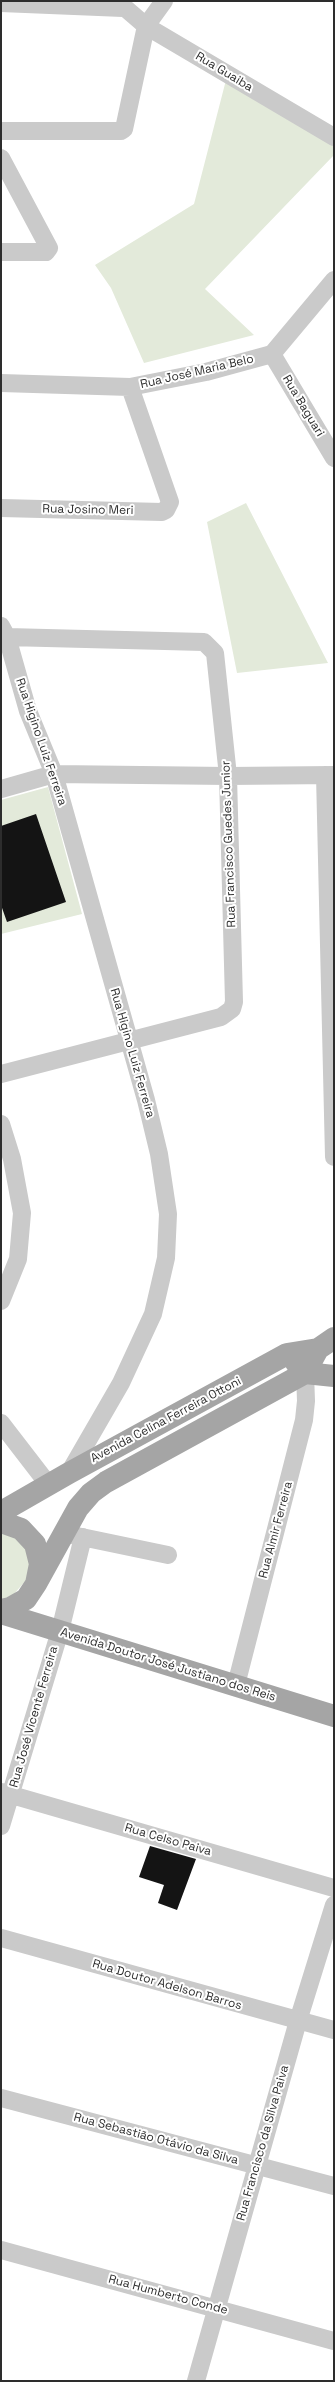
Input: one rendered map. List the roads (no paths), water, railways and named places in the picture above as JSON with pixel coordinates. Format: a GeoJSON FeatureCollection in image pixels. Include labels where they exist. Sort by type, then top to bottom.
{"type":"FeatureCollection","features":[{"type":"Feature","properties":{"kind":"main road","name":"Avenida Celina Ferreira Ottoni"},"geometry":{"type":"LineString","coordinates":[[1,1512],[48,1484],[288,1354],[326,1343]]}},
{"type":"Feature","properties":{"kind":"main road"},"geometry":{"type":"LineString","coordinates":[[1,1610],[10,1608],[26,1599],[73,1535],[78,1508],[91,1493],[106,1482],[305,1373],[326,1343]]}},
{"type":"Feature","properties":{"kind":"main road"},"geometry":{"type":"LineString","coordinates":[[288,1354],[305,1373],[334,1376]]}},
{"type":"Feature","properties":{"kind":"main road"},"geometry":{"type":"LineString","coordinates":[[1,1522],[21,1529],[35,1544],[40,1564],[36,1584]]}},
{"type":"Feature","properties":{"kind":"main road","name":"Avenida Doutor José Justiano dos Reis"},"geometry":{"type":"LineString","coordinates":[[1,1614],[334,1716]]}},
{"type":"Feature","properties":{"kind":"street"},"geometry":{"type":"LineString","coordinates":[[1,131],[121,131],[124,129],[146,26],[164,1]]}},
{"type":"Feature","properties":{"kind":"street"},"geometry":{"type":"LineString","coordinates":[[1,3],[120,5]]}},
{"type":"Feature","properties":{"kind":"street","name":"Rua Guaiba"},"geometry":{"type":"LineString","coordinates":[[120,5],[146,26],[334,138]]}},
{"type":"Feature","properties":{"kind":"street"},"geometry":{"type":"LineString","coordinates":[[1,158],[48,245],[49,250],[46,252],[1,252]]}},
{"type":"Feature","properties":{"kind":"street"},"geometry":{"type":"LineString","coordinates":[[272,354],[334,280]]}},
{"type":"Feature","properties":{"kind":"street","name":"Rua José Maria Belo"},"geometry":{"type":"LineString","coordinates":[[1,383],[130,387],[206,372],[272,354]]}},
{"type":"Feature","properties":{"kind":"street","name":"Rua Baguari"},"geometry":{"type":"LineString","coordinates":[[272,354],[334,458]]}},
{"type":"Feature","properties":{"kind":"street","name":"Rua Josino Meri"},"geometry":{"type":"LineString","coordinates":[[1,508],[162,512],[169,506],[170,502],[130,387]]}},
{"type":"Feature","properties":{"kind":"street","name":"Rua Higino Luiz Ferreira"},"geometry":{"type":"LineString","coordinates":[[4,632],[28,711],[54,774],[159,1154],[168,1214],[166,1258],[150,1321],[121,1383],[69,1473]]}},
{"type":"Feature","properties":{"kind":"street","name":"Rua Francisco Guedes Junior"},"geometry":{"type":"LineString","coordinates":[[1,1074],[221,1017],[232,1009],[234,1002],[228,776],[215,653],[204,642],[4,632]]}},
{"type":"Feature","properties":{"kind":"street"},"geometry":{"type":"LineString","coordinates":[[1,789],[54,774],[331,776],[334,1157]]}},
{"type":"Feature","properties":{"kind":"street"},"geometry":{"type":"LineString","coordinates":[[1,1124],[12,1159],[22,1213],[18,1259],[1,1301]]}},
{"type":"Feature","properties":{"kind":"street","name":"Rua Almir Ferreira"},"geometry":{"type":"LineString","coordinates":[[236,1685],[304,1420],[306,1401],[305,1373]]}},
{"type":"Feature","properties":{"kind":"street"},"geometry":{"type":"LineString","coordinates":[[1,1423],[48,1484]]}},
{"type":"Feature","properties":{"kind":"street"},"geometry":{"type":"LineString","coordinates":[[73,1535],[168,1555]]}},
{"type":"Feature","properties":{"kind":"street","name":"Rua José Vicente Ferreira"},"geometry":{"type":"LineString","coordinates":[[1,1826],[6,1793],[60,1631],[73,1535]]}},
{"type":"Feature","properties":{"kind":"street","name":"Rua Celso Paiva"},"geometry":{"type":"LineString","coordinates":[[6,1793],[334,1888]]}},
{"type":"Feature","properties":{"kind":"street","name":"Rua Francisco da Silva Paiva"},"geometry":{"type":"LineString","coordinates":[[196,2381],[256,2165],[334,1905]]}},
{"type":"Feature","properties":{"kind":"street","name":"Rua Doutor Adelson Barros"},"geometry":{"type":"LineString","coordinates":[[1,1938],[334,2030]]}},
{"type":"Feature","properties":{"kind":"street","name":"Rua Sebastião Otávio da Silva"},"geometry":{"type":"LineString","coordinates":[[1,2098],[334,2186]]}},
{"type":"Feature","properties":{"kind":"street","name":"Rua Humberto Conde"},"geometry":{"type":"LineString","coordinates":[[1,2250],[334,2341]]}}]}
